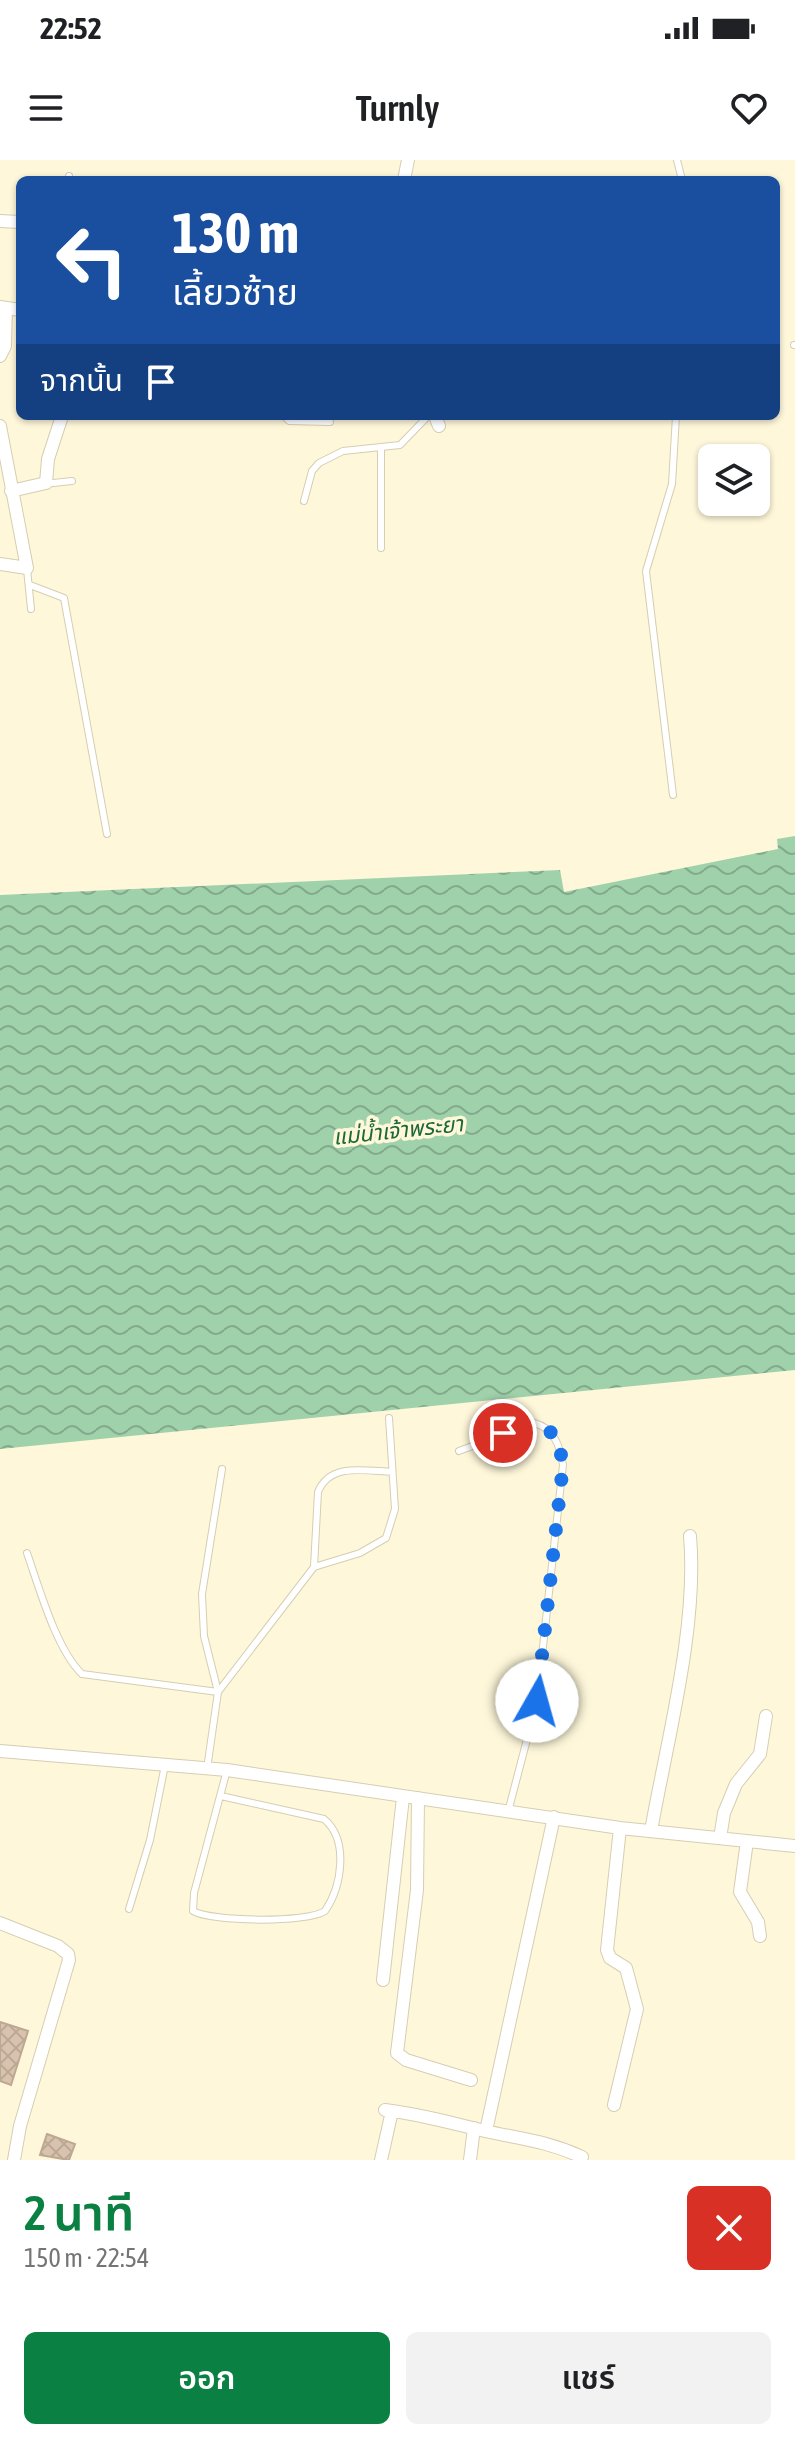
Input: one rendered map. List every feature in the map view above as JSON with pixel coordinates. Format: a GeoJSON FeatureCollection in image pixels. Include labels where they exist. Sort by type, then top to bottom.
{"type":"FeatureCollection","features":[{"type":"Feature","properties":{"kind":"street"},"geometry":{"type":"LineString","coordinates":[[0,356],[5,346],[9,308]]}},
{"type":"Feature","properties":{"kind":"street"},"geometry":{"type":"LineString","coordinates":[[11,491],[44,484],[61,420]]}},
{"type":"Feature","properties":{"kind":"street"},"geometry":{"type":"LineString","coordinates":[[0,426],[27,568],[0,564]]}},
{"type":"Feature","properties":{"kind":"street"},"geometry":{"type":"LineString","coordinates":[[651,1831],[686,1627],[693,1568],[690,1536]]}},
{"type":"Feature","properties":{"kind":"street"},"geometry":{"type":"LineString","coordinates":[[720,1838],[724,1813],[736,1784],[760,1754],[766,1716]]}},
{"type":"Feature","properties":{"kind":"street"},"geometry":{"type":"LineString","coordinates":[[0,1751],[227,1770],[620,1828],[795,1846]]}},
{"type":"Feature","properties":{"kind":"street"},"geometry":{"type":"LineString","coordinates":[[383,1980],[403,1797]]}},
{"type":"Feature","properties":{"kind":"street"},"geometry":{"type":"LineString","coordinates":[[418,1798],[417,1890],[397,2053],[406,2060],[471,2080]]}},
{"type":"Feature","properties":{"kind":"street"},"geometry":{"type":"LineString","coordinates":[[470,2160],[554,1817]]}},
{"type":"Feature","properties":{"kind":"street"},"geometry":{"type":"LineString","coordinates":[[614,2105],[637,2009],[626,1968],[610,1958],[607,1950],[620,1828]]}},
{"type":"Feature","properties":{"kind":"street"},"geometry":{"type":"LineString","coordinates":[[747,1841],[740,1892],[758,1922],[760,1936]]}},
{"type":"Feature","properties":{"kind":"street"},"geometry":{"type":"LineString","coordinates":[[0,1923],[63,1948],[69,1960],[20,2126],[14,2160]]}},
{"type":"Feature","properties":{"kind":"street"},"geometry":{"type":"LineString","coordinates":[[381,2160],[389,2111],[433,2116],[480,2129],[528,2137],[582,2157]]}},
{"type":"Feature","properties":{"kind":"lane"},"geometry":{"type":"LineString","coordinates":[[288,420],[330,422]]}},
{"type":"Feature","properties":{"kind":"lane"},"geometry":{"type":"LineString","coordinates":[[304,501],[312,471],[319,463],[343,451],[400,445],[424,420]]}},
{"type":"Feature","properties":{"kind":"lane"},"geometry":{"type":"LineString","coordinates":[[673,795],[646,571],[672,484],[676,420]]}},
{"type":"Feature","properties":{"kind":"lane"},"geometry":{"type":"LineString","coordinates":[[381,447],[381,548]]}},
{"type":"Feature","properties":{"kind":"lane"},"geometry":{"type":"LineString","coordinates":[[44,484],[72,481]]}},
{"type":"Feature","properties":{"kind":"lane"},"geometry":{"type":"LineString","coordinates":[[27,568],[31,609]]}},
{"type":"Feature","properties":{"kind":"lane"},"geometry":{"type":"LineString","coordinates":[[30,585],[64,598],[107,834]]}},
{"type":"Feature","properties":{"kind":"lane"},"geometry":{"type":"LineString","coordinates":[[218,1692],[235,1674],[292,1591],[314,1567],[360,1553],[386,1538],[395,1509],[389,1418]]}},
{"type":"Feature","properties":{"kind":"lane"},"geometry":{"type":"LineString","coordinates":[[459,1451],[534,1423],[551,1433],[560,1446],[563,1465],[537,1701],[508,1812]]}},
{"type":"Feature","properties":{"kind":"lane"},"geometry":{"type":"LineString","coordinates":[[207,1769],[218,1692],[204,1636],[202,1594],[222,1469]]}},
{"type":"Feature","properties":{"kind":"lane"},"geometry":{"type":"LineString","coordinates":[[314,1567],[318,1492],[322,1483],[340,1471],[392,1472]]}},
{"type":"Feature","properties":{"kind":"lane"},"geometry":{"type":"LineString","coordinates":[[27,1553],[64,1648],[72,1664],[82,1674],[218,1692]]}},
{"type":"Feature","properties":{"kind":"lane"},"geometry":{"type":"LineString","coordinates":[[129,1909],[150,1840],[165,1765]]}},
{"type":"Feature","properties":{"kind":"lane"},"geometry":{"type":"LineString","coordinates":[[221,1796],[324,1819],[335,1828],[340,1842],[337,1884],[325,1911],[300,1919],[217,1917],[193,1911],[194,1893],[227,1770]]}},
{"type":"Feature","properties":{"kind":"water","name":"แม่น้ำเจ้าพระยา"},"geometry":{"type":"Polygon","coordinates":[[[795,836],[795,1370],[0,1449],[0,895],[560,870],[564,892],[778,849],[777,839],[795,836]]]}},
{"type":"Feature","properties":{"kind":"building"},"geometry":{"type":"Polygon","coordinates":[[[0,2022],[28,2031],[11,2085],[0,2081],[0,2022]]]}},
{"type":"Feature","properties":{"kind":"building"},"geometry":{"type":"Polygon","coordinates":[[[47,2134],[75,2144],[69,2160],[40,2155],[47,2134]]]}},
{"type":"Feature","properties":{"kind":"route"},"geometry":{"type":"LineString","coordinates":[[503,1433],[534,1423],[543,1425],[560,1446],[563,1465],[537,1701]]}}]}
